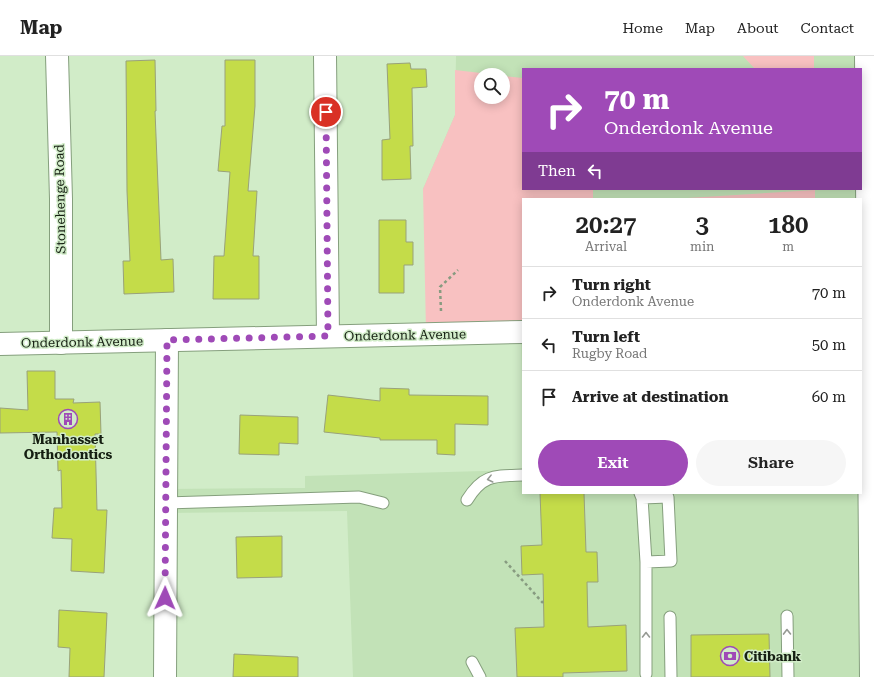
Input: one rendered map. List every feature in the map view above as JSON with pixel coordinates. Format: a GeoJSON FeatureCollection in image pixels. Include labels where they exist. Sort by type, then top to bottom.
{"type":"FeatureCollection","features":[{"type":"Feature","properties":{"kind":"street","name":"Stonehenge Road"},"geometry":{"type":"LineString","coordinates":[[57,56],[61,342]]}},
{"type":"Feature","properties":{"kind":"street"},"geometry":{"type":"LineString","coordinates":[[325,56],[328,336]]}},
{"type":"Feature","properties":{"kind":"street"},"geometry":{"type":"LineString","coordinates":[[866,56],[864,325],[865,441],[871,677]]}},
{"type":"Feature","properties":{"kind":"street","name":"Onderdonk Avenue"},"geometry":{"type":"LineString","coordinates":[[0,344],[522,332]]}},
{"type":"Feature","properties":{"kind":"street"},"geometry":{"type":"LineString","coordinates":[[164,677],[167,340]]}},
{"type":"Feature","properties":{"kind":"lane"},"geometry":{"type":"LineString","coordinates":[[467,500],[483,481],[498,477],[522,475]]}},
{"type":"Feature","properties":{"kind":"lane"},"geometry":{"type":"LineString","coordinates":[[646,562],[671,561],[668,497],[641,496],[646,562],[646,674]]}},
{"type":"Feature","properties":{"kind":"lane"},"geometry":{"type":"LineString","coordinates":[[166,502],[358,497],[383,503]]}},
{"type":"Feature","properties":{"kind":"lane"},"geometry":{"type":"LineString","coordinates":[[787,616],[788,677]]}},
{"type":"Feature","properties":{"kind":"lane"},"geometry":{"type":"LineString","coordinates":[[670,617],[671,677]]}},
{"type":"Feature","properties":{"kind":"lane"},"geometry":{"type":"LineString","coordinates":[[671,646],[676,677]]}},
{"type":"Feature","properties":{"kind":"lane"},"geometry":{"type":"LineString","coordinates":[[785,677],[788,655]]}},
{"type":"Feature","properties":{"kind":"lane"},"geometry":{"type":"LineString","coordinates":[[472,662],[480,677]]}},
{"type":"Feature","properties":{"kind":"path"},"geometry":{"type":"LineString","coordinates":[[441,314],[440,287],[458,270]]}},
{"type":"Feature","properties":{"kind":"path"},"geometry":{"type":"LineString","coordinates":[[505,561],[543,603]]}},
{"type":"Feature","properties":{"kind":"shaded area"},"geometry":{"type":"Polygon","coordinates":[[[456,56],[874,56],[874,677],[353,677],[347,511],[166,513],[166,489],[305,488],[305,476],[522,470],[522,494],[862,494],[862,198],[522,198],[522,380],[521,332],[423,189],[455,115],[456,56]]]}},
{"type":"Feature","properties":{"kind":"shaded area"},"geometry":{"type":"Polygon","coordinates":[[[743,56],[814,56],[814,68],[754,68],[743,56]]]}},
{"type":"Feature","properties":{"kind":"shaded area"},"geometry":{"type":"Polygon","coordinates":[[[455,70],[474,72],[474,104],[510,104],[510,77],[522,78],[522,190],[593,190],[593,198],[522,198],[522,328],[426,331],[423,189],[455,115],[455,70]]]}},
{"type":"Feature","properties":{"kind":"shaded area"},"geometry":{"type":"Polygon","coordinates":[[[815,190],[815,198],[687,198],[815,190]]]}},
{"type":"Feature","properties":{"kind":"building"},"geometry":{"type":"Polygon","coordinates":[[[155,60],[155,111],[161,260],[173,259],[174,292],[124,294],[123,261],[130,261],[127,191],[126,61],[155,60]]]}},
{"type":"Feature","properties":{"kind":"building"},"geometry":{"type":"Polygon","coordinates":[[[225,60],[255,60],[255,106],[248,191],[257,191],[253,256],[259,256],[259,299],[213,299],[214,256],[224,256],[230,172],[218,171],[222,126],[225,126],[225,60]]]}},
{"type":"Feature","properties":{"kind":"building"},"geometry":{"type":"Polygon","coordinates":[[[410,63],[411,69],[426,69],[427,87],[412,88],[413,146],[410,146],[411,179],[382,180],[382,140],[390,139],[387,64],[410,63]]]}},
{"type":"Feature","properties":{"kind":"building"},"geometry":{"type":"Polygon","coordinates":[[[379,220],[406,220],[406,242],[413,242],[413,265],[404,265],[404,293],[379,293],[379,220]]]}},
{"type":"Feature","properties":{"kind":"building"},"geometry":{"type":"Polygon","coordinates":[[[27,371],[55,371],[55,399],[74,399],[73,403],[100,402],[101,434],[95,434],[97,510],[107,510],[104,573],[71,571],[72,539],[52,538],[54,508],[62,508],[61,470],[58,471],[57,432],[0,433],[0,408],[28,410],[27,371]]]}},
{"type":"Feature","properties":{"kind":"building"},"geometry":{"type":"Polygon","coordinates":[[[380,388],[409,389],[409,395],[488,396],[488,425],[455,424],[455,455],[437,454],[437,440],[380,440],[380,438],[324,432],[328,395],[380,401],[380,388]]]}},
{"type":"Feature","properties":{"kind":"building"},"geometry":{"type":"Polygon","coordinates":[[[240,415],[298,417],[298,444],[279,443],[279,455],[239,454],[240,415]]]}},
{"type":"Feature","properties":{"kind":"building"},"geometry":{"type":"Polygon","coordinates":[[[540,494],[584,494],[586,552],[597,552],[598,582],[587,582],[588,627],[626,625],[627,671],[563,673],[563,677],[517,677],[515,628],[544,627],[543,574],[522,575],[521,546],[542,545],[540,494]]]}},
{"type":"Feature","properties":{"kind":"building"},"geometry":{"type":"Polygon","coordinates":[[[282,536],[282,577],[237,578],[236,537],[282,536]]]}},
{"type":"Feature","properties":{"kind":"building"},"geometry":{"type":"Polygon","coordinates":[[[59,610],[107,613],[104,677],[69,677],[70,648],[58,647],[59,610]]]}},
{"type":"Feature","properties":{"kind":"building","name":"Citibank"},"geometry":{"type":"Polygon","coordinates":[[[769,634],[770,677],[691,677],[691,635],[769,634]]]}},
{"type":"Feature","properties":{"kind":"building"},"geometry":{"type":"Polygon","coordinates":[[[234,654],[298,657],[298,677],[233,677],[234,654]]]}},
{"type":"Feature","properties":{"kind":"place","name":"Manhasset Orthodontics"},"geometry":{"type":"Point","coordinates":[68,419]}},
{"type":"Feature","properties":{"kind":"place","name":"Citibank"},"geometry":{"type":"Point","coordinates":[730,656]}},
{"type":"Feature","properties":{"kind":"route"},"geometry":{"type":"LineString","coordinates":[[165,598],[167,340],[328,336],[326,112]]}}]}
